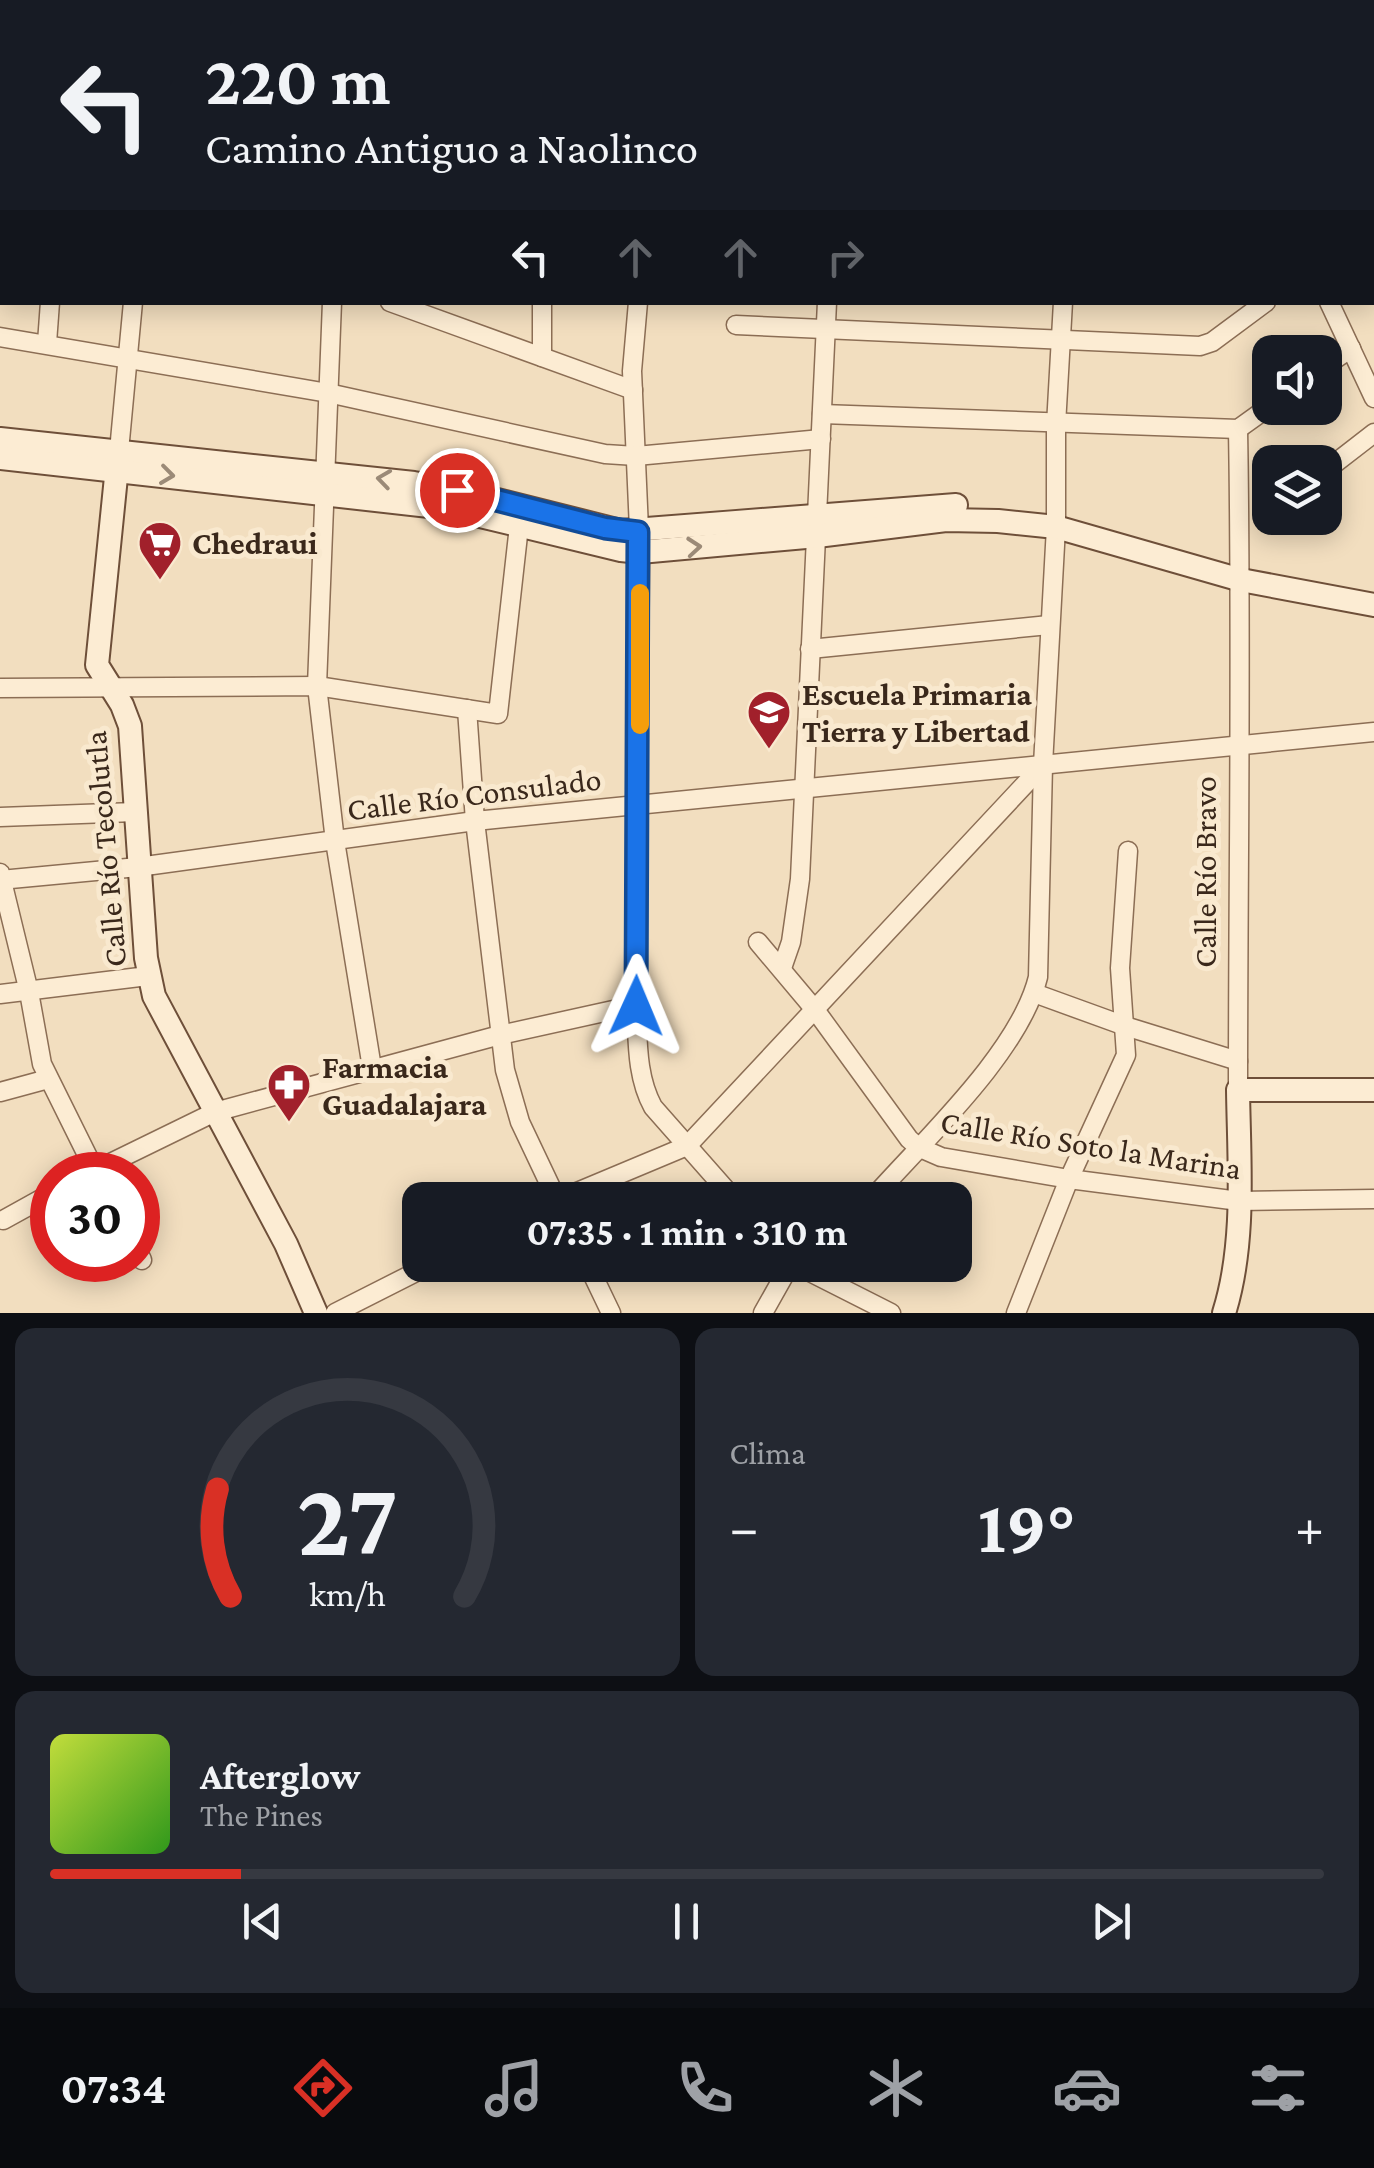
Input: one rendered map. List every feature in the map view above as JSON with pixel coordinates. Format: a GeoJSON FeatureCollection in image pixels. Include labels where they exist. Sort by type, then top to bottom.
{"type":"FeatureCollection","features":[{"type":"Feature","properties":{"kind":"main road"},"geometry":{"type":"LineString","coordinates":[[0,439],[117,460],[457,490],[605,528],[639,542]]}},
{"type":"Feature","properties":{"kind":"main road"},"geometry":{"type":"LineString","coordinates":[[0,458],[117,460]]}},
{"type":"Feature","properties":{"kind":"main road","name":"Calle Río Tecolutla"},"geometry":{"type":"LineString","coordinates":[[117,460],[96,665],[122,705],[130,726],[148,976],[159,1006],[286,1244],[316,1313]]}},
{"type":"Feature","properties":{"kind":"main road"},"geometry":{"type":"LineString","coordinates":[[324,481],[604,548],[817,525],[1056,519],[1240,573],[1374,605]]}},
{"type":"Feature","properties":{"kind":"main road"},"geometry":{"type":"LineString","coordinates":[[1240,573],[1374,591]]}},
{"type":"Feature","properties":{"kind":"main road"},"geometry":{"type":"LineString","coordinates":[[1238,1090],[1374,1090]]}},
{"type":"Feature","properties":{"kind":"main road","name":"Calle Río Bravo"},"geometry":{"type":"LineString","coordinates":[[1224,1313],[1230,1291],[1238,1201],[1238,1090]]}},
{"type":"Feature","properties":{"kind":"street"},"geometry":{"type":"LineString","coordinates":[[47,344],[50,305]]}},
{"type":"Feature","properties":{"kind":"street"},"geometry":{"type":"LineString","coordinates":[[117,460],[133,305]]}},
{"type":"Feature","properties":{"kind":"street"},"geometry":{"type":"LineString","coordinates":[[332,305],[317,686],[335,841],[372,1068]]}},
{"type":"Feature","properties":{"kind":"street"},"geometry":{"type":"LineString","coordinates":[[398,305],[633,390]]}},
{"type":"Feature","properties":{"kind":"street"},"geometry":{"type":"LineString","coordinates":[[452,305],[452,324]]}},
{"type":"Feature","properties":{"kind":"street"},"geometry":{"type":"LineString","coordinates":[[542,305],[542,357]]}},
{"type":"Feature","properties":{"kind":"street"},"geometry":{"type":"LineString","coordinates":[[638,305],[633,390],[639,542],[639,1063],[646,1093],[719,1182]]}},
{"type":"Feature","properties":{"kind":"street"},"geometry":{"type":"LineString","coordinates":[[782,968],[797,914],[827,305]]}},
{"type":"Feature","properties":{"kind":"street"},"geometry":{"type":"LineString","coordinates":[[886,1182],[987,1068],[1034,993],[1040,959],[1043,765],[1063,305]]}},
{"type":"Feature","properties":{"kind":"street"},"geometry":{"type":"LineString","coordinates":[[736,325],[1200,346],[1212,342],[1262,305]]}},
{"type":"Feature","properties":{"kind":"street"},"geometry":{"type":"LineString","coordinates":[[1332,305],[1360,353],[1374,398]]}},
{"type":"Feature","properties":{"kind":"street"},"geometry":{"type":"LineString","coordinates":[[0,337],[328,393],[605,454],[636,456],[821,439]]}},
{"type":"Feature","properties":{"kind":"street"},"geometry":{"type":"LineString","coordinates":[[822,414],[1238,429],[1252,419]]}},
{"type":"Feature","properties":{"kind":"street","name":"Calle Río Bravo"},"geometry":{"type":"LineString","coordinates":[[1238,429],[1238,1090]]}},
{"type":"Feature","properties":{"kind":"street"},"geometry":{"type":"LineString","coordinates":[[1342,457],[1374,433]]}},
{"type":"Feature","properties":{"kind":"street"},"geometry":{"type":"LineString","coordinates":[[0,688],[317,686],[498,714],[519,526]]}},
{"type":"Feature","properties":{"kind":"street"},"geometry":{"type":"LineString","coordinates":[[810,649],[1050,625]]}},
{"type":"Feature","properties":{"kind":"street"},"geometry":{"type":"LineString","coordinates":[[467,709],[475,822],[500,1035],[515,1110],[549,1182]]}},
{"type":"Feature","properties":{"kind":"street","name":"Calle Río Consulado"},"geometry":{"type":"LineString","coordinates":[[0,878],[138,867],[475,822],[803,787],[1374,732]]}},
{"type":"Feature","properties":{"kind":"street"},"geometry":{"type":"LineString","coordinates":[[600,1182],[687,1146],[1043,765]]}},
{"type":"Feature","properties":{"kind":"street"},"geometry":{"type":"LineString","coordinates":[[0,817],[135,812]]}},
{"type":"Feature","properties":{"kind":"street"},"geometry":{"type":"LineString","coordinates":[[1016,1313],[1069,1179],[1126,1055],[1120,968],[1128,851]]}},
{"type":"Feature","properties":{"kind":"street"},"geometry":{"type":"LineString","coordinates":[[0,878],[48,1079],[83,1152]]}},
{"type":"Feature","properties":{"kind":"street","name":"Calle Río Soto la Marina"},"geometry":{"type":"LineString","coordinates":[[758,942],[816,1011],[918,1147],[941,1156],[1069,1179],[1238,1201],[1374,1199]]}},
{"type":"Feature","properties":{"kind":"street"},"geometry":{"type":"LineString","coordinates":[[0,994],[148,976]]}},
{"type":"Feature","properties":{"kind":"street"},"geometry":{"type":"LineString","coordinates":[[1034,993],[1124,1026],[1238,1060]]}},
{"type":"Feature","properties":{"kind":"street"},"geometry":{"type":"LineString","coordinates":[[136,1152],[215,1112],[500,1035],[636,1006]]}},
{"type":"Feature","properties":{"kind":"street"},"geometry":{"type":"LineString","coordinates":[[0,1092],[48,1079]]}},
{"type":"Feature","properties":{"kind":"street"},"geometry":{"type":"LineString","coordinates":[[2,1220],[30,1205]]}},
{"type":"Feature","properties":{"kind":"street"},"geometry":{"type":"LineString","coordinates":[[335,1313],[402,1279]]}},
{"type":"Feature","properties":{"kind":"street"},"geometry":{"type":"LineString","coordinates":[[596,1282],[610,1313]]}},
{"type":"Feature","properties":{"kind":"street"},"geometry":{"type":"LineString","coordinates":[[763,1313],[789,1282]]}},
{"type":"Feature","properties":{"kind":"street"},"geometry":{"type":"LineString","coordinates":[[831,1282],[890,1313]]}},
{"type":"Feature","properties":{"kind":"slow traffic"},"geometry":{"type":"LineString","coordinates":[[640,593],[640,725]]}},
{"type":"Feature","properties":{"kind":"place","name":"Chedraui"},"geometry":{"type":"Point","coordinates":[160,581]}},
{"type":"Feature","properties":{"kind":"place","name":"Escuela Primaria Tierra y Libertad"},"geometry":{"type":"Point","coordinates":[769,750]}},
{"type":"Feature","properties":{"kind":"place","name":"Farmacia Guadalajara"},"geometry":{"type":"Point","coordinates":[289,1123]}},
{"type":"Feature","properties":{"kind":"route"},"geometry":{"type":"LineString","coordinates":[[457,490],[605,528],[638,532],[636,1006]]}}]}
